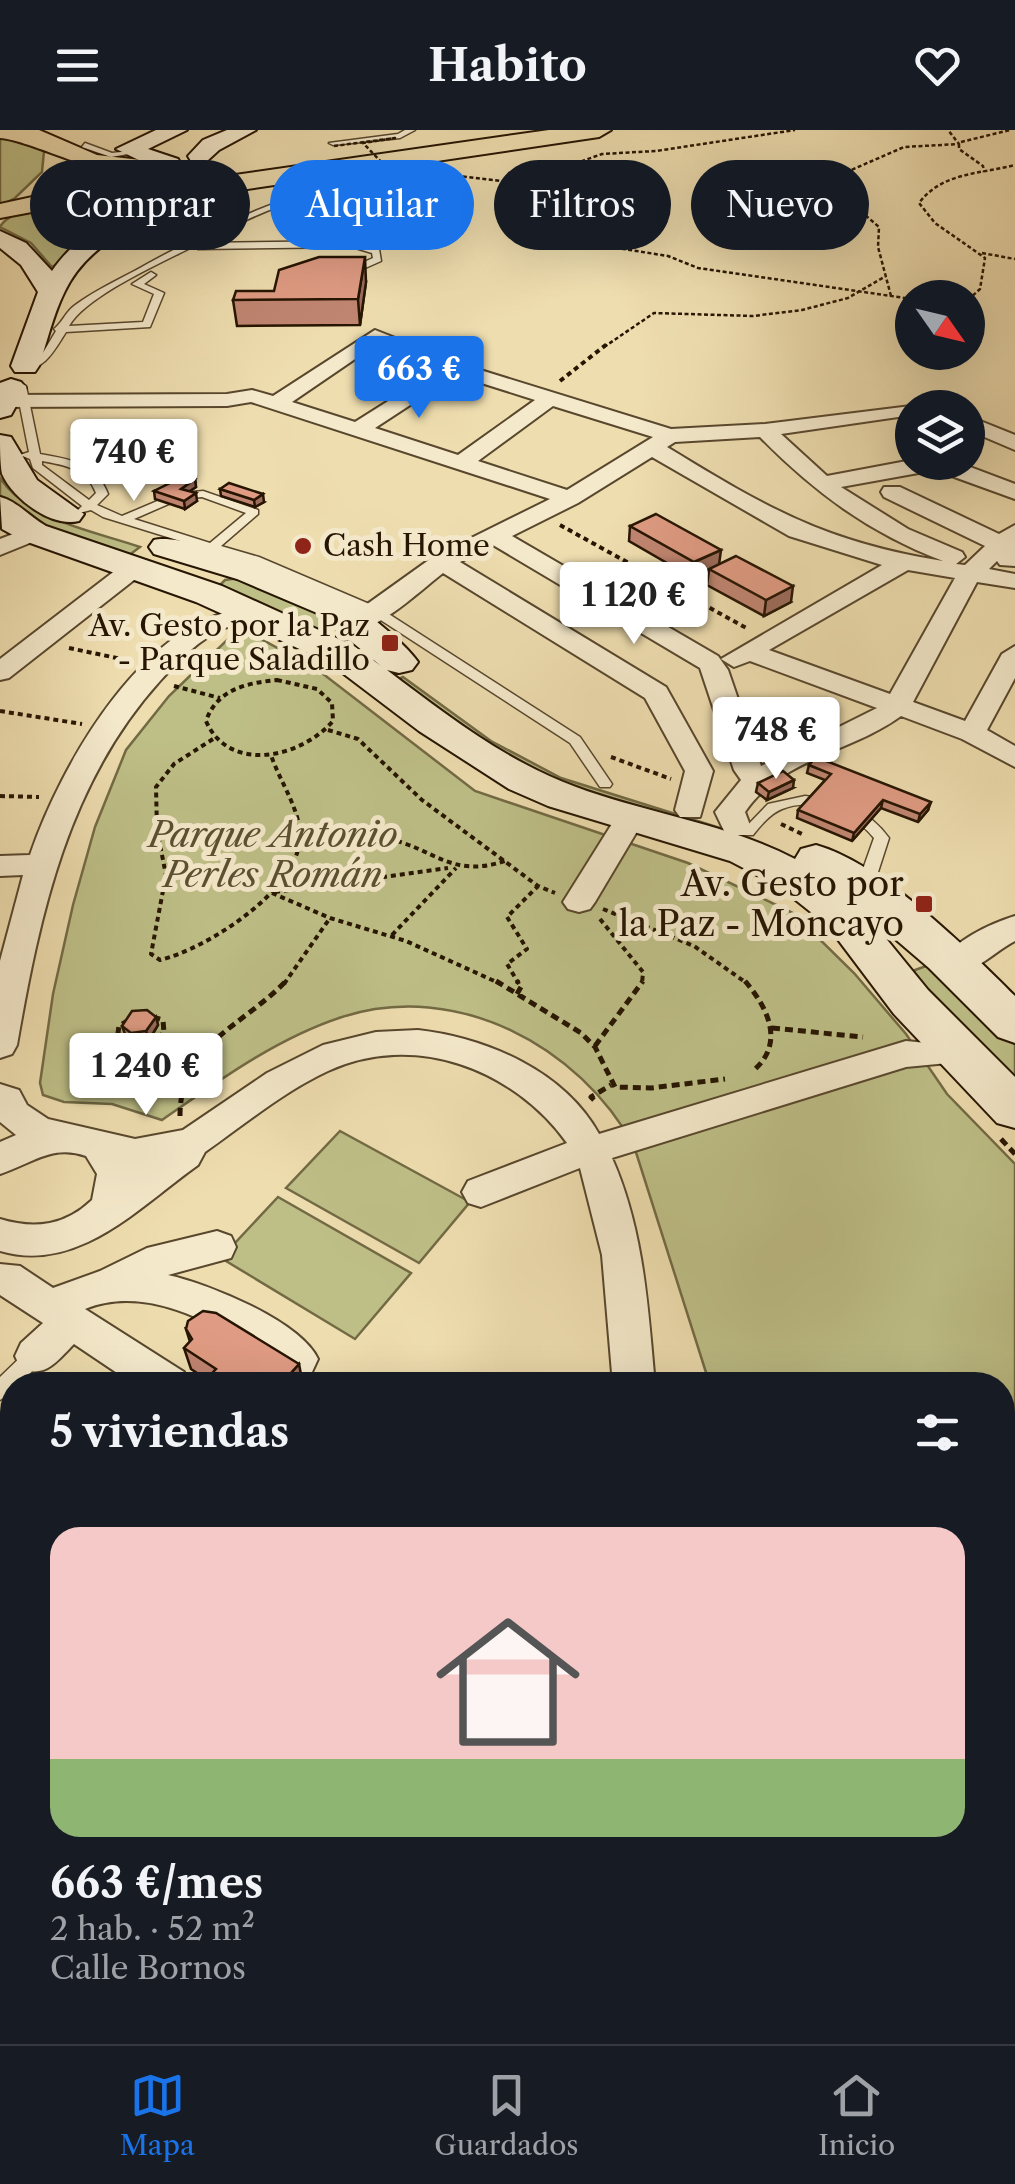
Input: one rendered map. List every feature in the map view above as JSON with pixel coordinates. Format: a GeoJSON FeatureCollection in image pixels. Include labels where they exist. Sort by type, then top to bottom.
{"type":"FeatureCollection","features":[{"type":"Feature","properties":{"kind":"highway"},"geometry":{"type":"LineString","coordinates":[[236,160],[529,130]]}},
{"type":"Feature","properties":{"kind":"highway"},"geometry":{"type":"LineString","coordinates":[[250,180],[599,130]]}},
{"type":"Feature","properties":{"kind":"highway"},"geometry":{"type":"LineString","coordinates":[[0,132],[31,132],[96,160]]}},
{"type":"Feature","properties":{"kind":"highway"},"geometry":{"type":"LineString","coordinates":[[188,160],[199,156],[236,161],[326,148]]}},
{"type":"Feature","properties":{"kind":"highway"},"geometry":{"type":"LineString","coordinates":[[2,221],[30,193]]}},
{"type":"Feature","properties":{"kind":"highway"},"geometry":{"type":"LineString","coordinates":[[2,221],[30,211]]}},
{"type":"Feature","properties":{"kind":"main road"},"geometry":{"type":"LineString","coordinates":[[155,160],[127,149],[176,130]]}},
{"type":"Feature","properties":{"kind":"main road"},"geometry":{"type":"LineString","coordinates":[[199,156],[212,144],[244,130]]}},
{"type":"Feature","properties":{"kind":"main road"},"geometry":{"type":"LineString","coordinates":[[2,221],[51,292]]}},
{"type":"Feature","properties":{"kind":"main road"},"geometry":{"type":"LineString","coordinates":[[0,247],[22,261],[39,289],[31,326],[11,382]]}},
{"type":"Feature","properties":{"kind":"main road"},"geometry":{"type":"LineString","coordinates":[[11,382],[51,292],[81,250]]}},
{"type":"Feature","properties":{"kind":"main road"},"geometry":{"type":"LineString","coordinates":[[0,446],[24,486],[249,572],[330,605],[347,616],[364,619],[522,750],[605,784],[690,810],[814,858],[876,898],[956,964],[1015,1025]]}},
{"type":"Feature","properties":{"kind":"main road"},"geometry":{"type":"LineString","coordinates":[[0,506],[14,522],[34,534],[134,568],[213,605],[253,616],[341,654],[498,767],[563,797],[745,851],[793,876],[842,914],[871,955],[1015,1109]]}},
{"type":"Feature","properties":{"kind":"main road"},"geometry":{"type":"LineString","coordinates":[[213,605],[207,585],[215,576],[249,572]]}},
{"type":"Feature","properties":{"kind":"main road"},"geometry":{"type":"LineString","coordinates":[[310,640],[336,638],[364,619]]}},
{"type":"Feature","properties":{"kind":"main road"},"geometry":{"type":"LineString","coordinates":[[902,989],[898,972],[910,959],[932,956],[956,964]]}},
{"type":"Feature","properties":{"kind":"street"},"geometry":{"type":"LineString","coordinates":[[276,403],[375,336],[660,441],[796,530],[902,563],[974,569]]}},
{"type":"Feature","properties":{"kind":"street"},"geometry":{"type":"LineString","coordinates":[[356,432],[454,368]]}},
{"type":"Feature","properties":{"kind":"street"},"geometry":{"type":"LineString","coordinates":[[11,382],[227,400],[245,393],[570,498]]}},
{"type":"Feature","properties":{"kind":"street"},"geometry":{"type":"LineString","coordinates":[[460,464],[545,396]]}},
{"type":"Feature","properties":{"kind":"street"},"geometry":{"type":"LineString","coordinates":[[364,619],[442,562],[570,498],[660,441],[895,411]]}},
{"type":"Feature","properties":{"kind":"street"},"geometry":{"type":"LineString","coordinates":[[879,412],[895,429]]}},
{"type":"Feature","properties":{"kind":"street"},"geometry":{"type":"LineString","coordinates":[[765,430],[819,484],[872,520],[974,569],[1015,581]]}},
{"type":"Feature","properties":{"kind":"street"},"geometry":{"type":"LineString","coordinates":[[985,430],[1015,444]]}},
{"type":"Feature","properties":{"kind":"street"},"geometry":{"type":"LineString","coordinates":[[819,484],[895,470]]}},
{"type":"Feature","properties":{"kind":"street"},"geometry":{"type":"LineString","coordinates":[[983,480],[1015,492]]}},
{"type":"Feature","properties":{"kind":"street"},"geometry":{"type":"LineString","coordinates":[[892,492],[1008,538]]}},
{"type":"Feature","properties":{"kind":"street"},"geometry":{"type":"LineString","coordinates":[[0,548],[34,534]]}},
{"type":"Feature","properties":{"kind":"street"},"geometry":{"type":"LineString","coordinates":[[496,537],[709,662],[716,670],[748,770],[756,781]]}},
{"type":"Feature","properties":{"kind":"street"},"geometry":{"type":"LineString","coordinates":[[742,830],[730,812],[756,781],[897,706],[974,569],[1008,538]]}},
{"type":"Feature","properties":{"kind":"street"},"geometry":{"type":"LineString","coordinates":[[1008,538],[1015,569]]}},
{"type":"Feature","properties":{"kind":"street"},"geometry":{"type":"LineString","coordinates":[[442,562],[656,693],[699,771],[690,810]]}},
{"type":"Feature","properties":{"kind":"street"},"geometry":{"type":"LineString","coordinates":[[716,670],[902,563]]}},
{"type":"Feature","properties":{"kind":"street"},"geometry":{"type":"LineString","coordinates":[[0,672],[134,568]]}},
{"type":"Feature","properties":{"kind":"street"},"geometry":{"type":"LineString","coordinates":[[0,1045],[40,864],[83,760],[105,727],[213,605]]}},
{"type":"Feature","properties":{"kind":"street"},"geometry":{"type":"LineString","coordinates":[[758,646],[897,706],[972,733],[1015,758]]}},
{"type":"Feature","properties":{"kind":"street"},"geometry":{"type":"LineString","coordinates":[[972,733],[1015,654]]}},
{"type":"Feature","properties":{"kind":"street"},"geometry":{"type":"LineString","coordinates":[[584,904],[630,818]]}},
{"type":"Feature","properties":{"kind":"street"},"geometry":{"type":"LineString","coordinates":[[0,866],[40,864]]}},
{"type":"Feature","properties":{"kind":"street"},"geometry":{"type":"LineString","coordinates":[[956,964],[980,944],[1015,927]]}},
{"type":"Feature","properties":{"kind":"street"},"geometry":{"type":"LineString","coordinates":[[0,1096],[7,1099],[9,1109],[22,1122],[38,1131],[135,1153],[192,1142],[279,1084],[334,1054],[398,1041],[474,1054],[515,1075],[606,1146],[608,1196],[625,1288],[633,1372]]}},
{"type":"Feature","properties":{"kind":"street"},"geometry":{"type":"LineString","coordinates":[[481,1192],[606,1146],[921,1054]]}},
{"type":"Feature","properties":{"kind":"street"},"geometry":{"type":"LineString","coordinates":[[0,1160],[26,1143],[76,1139],[104,1150],[116,1174],[110,1201],[86,1225],[35,1243],[0,1235]]}},
{"type":"Feature","properties":{"kind":"street"},"geometry":{"type":"LineString","coordinates":[[149,1372],[62,1314],[3,1281],[185,1154],[192,1142]]}},
{"type":"Feature","properties":{"kind":"street"},"geometry":{"type":"LineString","coordinates":[[110,1286],[147,1264],[217,1246]]}},
{"type":"Feature","properties":{"kind":"street"},"geometry":{"type":"LineString","coordinates":[[35,1356],[73,1292],[110,1286],[148,1287],[207,1303],[254,1326],[298,1358]]}},
{"type":"Feature","properties":{"kind":"lane"},"geometry":{"type":"LineString","coordinates":[[326,148],[400,136],[411,130]]}},
{"type":"Feature","properties":{"kind":"lane"},"geometry":{"type":"LineString","coordinates":[[84,145],[110,155],[130,153]]}},
{"type":"Feature","properties":{"kind":"lane"},"geometry":{"type":"LineString","coordinates":[[250,245],[353,244],[376,251],[378,258],[365,268],[332,276]]}},
{"type":"Feature","properties":{"kind":"lane"},"geometry":{"type":"LineString","coordinates":[[184,250],[72,312],[45,358],[11,382],[37,466],[84,512],[123,520],[290,573],[364,619]]}},
{"type":"Feature","properties":{"kind":"lane"},"geometry":{"type":"LineString","coordinates":[[59,329],[147,325],[159,293],[140,288],[138,282],[200,250]]}},
{"type":"Feature","properties":{"kind":"lane"},"geometry":{"type":"LineString","coordinates":[[0,446],[82,467],[96,476],[102,494],[84,512]]}},
{"type":"Feature","properties":{"kind":"lane"},"geometry":{"type":"LineString","coordinates":[[123,520],[178,496],[203,494],[254,512],[212,547]]}},
{"type":"Feature","properties":{"kind":"lane"},"geometry":{"type":"LineString","coordinates":[[742,830],[767,810],[790,801],[824,804],[858,816],[882,838],[870,872],[876,898]]}},
{"type":"Feature","properties":{"kind":"lane"},"geometry":{"type":"LineString","coordinates":[[19,1372],[35,1356]]}},
{"type":"Feature","properties":{"kind":"path"},"geometry":{"type":"LineString","coordinates":[[588,160],[613,152],[656,151],[795,130]]}},
{"type":"Feature","properties":{"kind":"path"},"geometry":{"type":"LineString","coordinates":[[948,130],[960,143]]}},
{"type":"Feature","properties":{"kind":"path"},"geometry":{"type":"LineString","coordinates":[[1000,130],[1008,130]]}},
{"type":"Feature","properties":{"kind":"path"},"geometry":{"type":"LineString","coordinates":[[891,296],[878,247],[880,227],[870,215],[834,192],[826,181],[904,147],[960,143],[1008,130]]}},
{"type":"Feature","properties":{"kind":"path"},"geometry":{"type":"LineString","coordinates":[[326,148],[395,138],[363,144],[380,160]]}},
{"type":"Feature","properties":{"kind":"path"},"geometry":{"type":"LineString","coordinates":[[960,143],[959,149],[985,169],[982,174]]}},
{"type":"Feature","properties":{"kind":"path"},"geometry":{"type":"LineString","coordinates":[[1015,165],[946,180],[924,193],[919,203],[935,224],[982,253],[1015,259]]}},
{"type":"Feature","properties":{"kind":"path"},"geometry":{"type":"LineString","coordinates":[[624,250],[668,256],[698,268],[762,280],[895,297]]}},
{"type":"Feature","properties":{"kind":"path"},"geometry":{"type":"LineString","coordinates":[[982,253],[985,263],[982,280]]}},
{"type":"Feature","properties":{"kind":"path"},"geometry":{"type":"LineString","coordinates":[[545,396],[649,314],[723,316],[834,304],[866,292],[886,276]]}},
{"type":"Feature","properties":{"kind":"path"},"geometry":{"type":"LineString","coordinates":[[540,514],[758,646]]}},
{"type":"Feature","properties":{"kind":"path"},"geometry":{"type":"LineString","coordinates":[[36,641],[152,672],[220,698]]}},
{"type":"Feature","properties":{"kind":"path"},"geometry":{"type":"LineString","coordinates":[[262,681],[305,684],[332,703],[334,712],[328,730],[308,745],[271,755],[234,751],[213,738],[206,721],[220,698],[233,689],[262,681]]}},
{"type":"Feature","properties":{"kind":"path"},"geometry":{"type":"LineString","coordinates":[[0,711],[105,727]]}},
{"type":"Feature","properties":{"kind":"path"},"geometry":{"type":"LineString","coordinates":[[328,730],[358,739],[422,800],[538,886],[653,925],[743,978],[772,1028],[770,1052],[746,1076]]}},
{"type":"Feature","properties":{"kind":"path"},"geometry":{"type":"LineString","coordinates":[[213,738],[174,764],[156,787],[157,830],[166,875],[151,954],[160,960],[173,958],[236,922],[287,877],[299,844],[271,755]]}},
{"type":"Feature","properties":{"kind":"path"},"geometry":{"type":"LineString","coordinates":[[0,796],[67,798]]}},
{"type":"Feature","properties":{"kind":"path"},"geometry":{"type":"LineString","coordinates":[[299,844],[372,835],[392,839],[453,868]]}},
{"type":"Feature","properties":{"kind":"path"},"geometry":{"type":"LineString","coordinates":[[272,893],[453,868],[475,870],[504,861]]}},
{"type":"Feature","properties":{"kind":"path"},"geometry":{"type":"LineString","coordinates":[[391,936],[453,868]]}},
{"type":"Feature","properties":{"kind":"path"},"geometry":{"type":"LineString","coordinates":[[517,994],[522,987],[508,964],[527,949],[507,916],[538,886]]}},
{"type":"Feature","properties":{"kind":"path"},"geometry":{"type":"LineString","coordinates":[[272,893],[330,918],[391,936],[517,994],[595,1047],[611,1085],[651,1088],[733,1078]]}},
{"type":"Feature","properties":{"kind":"path"},"geometry":{"type":"LineString","coordinates":[[584,904],[643,972],[638,991],[595,1047]]}},
{"type":"Feature","properties":{"kind":"path"},"geometry":{"type":"LineString","coordinates":[[192,1142],[180,1118],[180,1092],[188,1070],[279,989],[318,944],[330,918]]}},
{"type":"Feature","properties":{"kind":"path"},"geometry":{"type":"LineString","coordinates":[[159,1039],[165,1026],[150,1013],[132,1016],[119,1026],[118,1033],[125,1044],[142,1046],[159,1039],[199,1057]]}},
{"type":"Feature","properties":{"kind":"path"},"geometry":{"type":"LineString","coordinates":[[772,1028],[872,1038],[921,1054]]}},
{"type":"Feature","properties":{"kind":"path"},"geometry":{"type":"LineString","coordinates":[[606,1146],[592,1097],[611,1085]]}},
{"type":"Feature","properties":{"kind":"green space"},"geometry":{"type":"Polygon","coordinates":[[[0,134],[38,140],[44,151],[43,160],[30,160],[30,184],[0,206],[0,134]]]}},
{"type":"Feature","properties":{"kind":"green space"},"geometry":{"type":"Polygon","coordinates":[[[30,209],[30,242],[0,227],[30,209]]]}},
{"type":"Feature","properties":{"kind":"green space"},"geometry":{"type":"Polygon","coordinates":[[[37,250],[78,250],[52,267],[37,250]]]}},
{"type":"Feature","properties":{"kind":"green space"},"geometry":{"type":"Polygon","coordinates":[[[0,478],[12,493],[45,515],[140,547],[124,559],[30,524],[0,495],[0,478]]]}},
{"type":"Feature","properties":{"kind":"green space"},"geometry":{"type":"Polygon","coordinates":[[[239,578],[325,613],[328,627],[317,631],[217,588],[225,580],[239,578]]]}},
{"type":"Feature","properties":{"kind":"green space","name":"Parque Antonio Perles Román"},"geometry":{"type":"Polygon","coordinates":[[[240,635],[259,638],[318,670],[475,791],[688,863],[793,913],[854,973],[906,1034],[947,1094],[1015,1164],[1015,1372],[706,1372],[634,1146],[610,1110],[581,1078],[548,1051],[511,1030],[470,1015],[428,1007],[385,1008],[342,1017],[271,1049],[162,1120],[112,1104],[64,1102],[43,1095],[40,1083],[53,994],[73,905],[95,827],[126,750],[169,696],[227,640],[240,635]]]}},
{"type":"Feature","properties":{"kind":"green space"},"geometry":{"type":"Polygon","coordinates":[[[403,677],[491,741],[561,778],[742,835],[827,875],[536,775],[394,681],[403,677]]]}},
{"type":"Feature","properties":{"kind":"green space"},"geometry":{"type":"Polygon","coordinates":[[[938,967],[1015,1041],[1015,1087],[913,977],[915,970],[938,967]]]}},
{"type":"Feature","properties":{"kind":"green space"},"geometry":{"type":"Polygon","coordinates":[[[340,1131],[470,1202],[419,1263],[286,1188],[340,1131]]]}},
{"type":"Feature","properties":{"kind":"green space"},"geometry":{"type":"Polygon","coordinates":[[[278,1197],[411,1273],[355,1339],[221,1258],[278,1197]]]}},
{"type":"Feature","properties":{"kind":"building"},"geometry":{"type":"Polygon","coordinates":[[[319,257],[365,257],[358,299],[233,300],[236,291],[274,291],[279,270],[319,257]]]}},
{"type":"Feature","properties":{"kind":"building"},"geometry":{"type":"Polygon","coordinates":[[[122,426],[127,440],[76,447],[72,433],[122,426]]]}},
{"type":"Feature","properties":{"kind":"building"},"geometry":{"type":"Polygon","coordinates":[[[147,451],[151,461],[91,470],[88,460],[147,451]]]}},
{"type":"Feature","properties":{"kind":"building"},"geometry":{"type":"Polygon","coordinates":[[[184,476],[195,479],[181,489],[196,493],[184,501],[154,491],[184,476]]]}},
{"type":"Feature","properties":{"kind":"building"},"geometry":{"type":"Polygon","coordinates":[[[229,483],[263,494],[254,500],[220,489],[229,483]]]}},
{"type":"Feature","properties":{"kind":"building"},"geometry":{"type":"Polygon","coordinates":[[[656,514],[721,550],[694,562],[630,526],[656,514]]]}},
{"type":"Feature","properties":{"kind":"building"},"geometry":{"type":"Polygon","coordinates":[[[736,556],[793,586],[766,600],[709,569],[736,556]]]}},
{"type":"Feature","properties":{"kind":"building"},"geometry":{"type":"Polygon","coordinates":[[[816,757],[931,802],[920,814],[883,800],[854,833],[798,810],[831,774],[809,765],[816,757]]]}},
{"type":"Feature","properties":{"kind":"building"},"geometry":{"type":"Polygon","coordinates":[[[783,771],[794,780],[769,792],[758,783],[783,771]]]}},
{"type":"Feature","properties":{"kind":"building"},"geometry":{"type":"Polygon","coordinates":[[[147,1010],[156,1017],[146,1031],[131,1033],[122,1026],[132,1011],[147,1010]]]}},
{"type":"Feature","properties":{"kind":"building"},"geometry":{"type":"Polygon","coordinates":[[[203,1311],[216,1313],[299,1364],[292,1372],[213,1372],[216,1369],[184,1348],[192,1339],[186,1329],[188,1321],[203,1311]]]}},
{"type":"Feature","properties":{"kind":"place","name":"Cash Home"},"geometry":{"type":"Point","coordinates":[303,546]}},
{"type":"Feature","properties":{"kind":"place","name":"Av. Gesto por la Paz - Parque Saladillo"},"geometry":{"type":"Point","coordinates":[390,643]}},
{"type":"Feature","properties":{"kind":"place","name":"Av. Gesto por la Paz - Moncayo"},"geometry":{"type":"Point","coordinates":[924,904]}}]}
